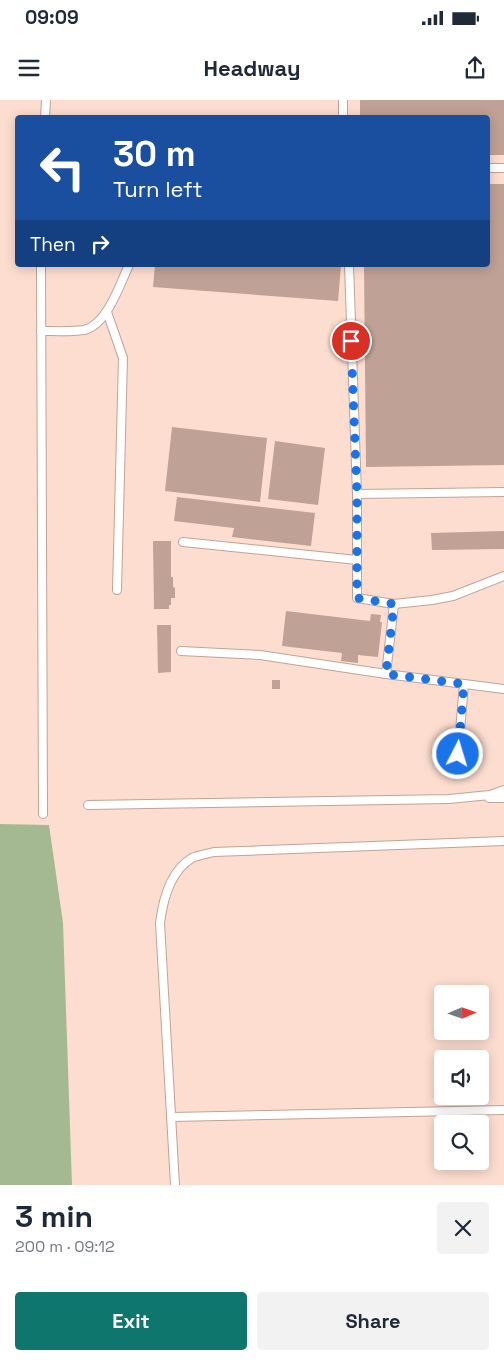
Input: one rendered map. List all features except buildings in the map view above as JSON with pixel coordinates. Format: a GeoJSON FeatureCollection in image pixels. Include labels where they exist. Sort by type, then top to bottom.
{"type":"FeatureCollection","features":[{"type":"Feature","properties":{"kind":"lane"},"geometry":{"type":"LineString","coordinates":[[45,115],[46,100]]}},
{"type":"Feature","properties":{"kind":"lane"},"geometry":{"type":"LineString","coordinates":[[343,100],[343,115]]}},
{"type":"Feature","properties":{"kind":"lane"},"geometry":{"type":"LineString","coordinates":[[490,168],[504,168]]}},
{"type":"Feature","properties":{"kind":"lane"},"geometry":{"type":"LineString","coordinates":[[41,267],[43,814]]}},
{"type":"Feature","properties":{"kind":"lane"},"geometry":{"type":"LineString","coordinates":[[41,331],[84,330],[95,325],[107,312],[128,267]]}},
{"type":"Feature","properties":{"kind":"lane"},"geometry":{"type":"LineString","coordinates":[[349,267],[357,494],[357,598],[394,604],[453,596],[504,576]]}},
{"type":"Feature","properties":{"kind":"lane"},"geometry":{"type":"LineString","coordinates":[[107,312],[123,358],[117,590]]}},
{"type":"Feature","properties":{"kind":"lane"},"geometry":{"type":"LineString","coordinates":[[357,494],[504,492]]}},
{"type":"Feature","properties":{"kind":"lane"},"geometry":{"type":"LineString","coordinates":[[183,542],[357,560]]}},
{"type":"Feature","properties":{"kind":"lane"},"geometry":{"type":"LineString","coordinates":[[386,674],[394,604]]}},
{"type":"Feature","properties":{"kind":"lane"},"geometry":{"type":"LineString","coordinates":[[181,652],[260,655],[504,689]]}},
{"type":"Feature","properties":{"kind":"lane"},"geometry":{"type":"LineString","coordinates":[[458,754],[464,684]]}},
{"type":"Feature","properties":{"kind":"lane"},"geometry":{"type":"LineString","coordinates":[[449,799],[490,794],[504,790]]}},
{"type":"Feature","properties":{"kind":"lane"},"geometry":{"type":"LineString","coordinates":[[88,805],[504,798]]}},
{"type":"Feature","properties":{"kind":"lane"},"geometry":{"type":"LineString","coordinates":[[175,1185],[160,923],[162,906],[170,882],[181,868],[192,858],[214,852],[237,850],[504,841]]}},
{"type":"Feature","properties":{"kind":"lane"},"geometry":{"type":"LineString","coordinates":[[171,1117],[504,1110]]}},
{"type":"Feature","properties":{"kind":"green space"},"geometry":{"type":"Polygon","coordinates":[[[0,824],[49,825],[63,923],[72,1185],[0,1185],[0,824]]]}},
{"type":"Feature","properties":{"kind":"route"},"geometry":{"type":"LineString","coordinates":[[351,341],[357,494],[357,598],[394,604],[386,674],[464,684],[458,754]]}}]}
